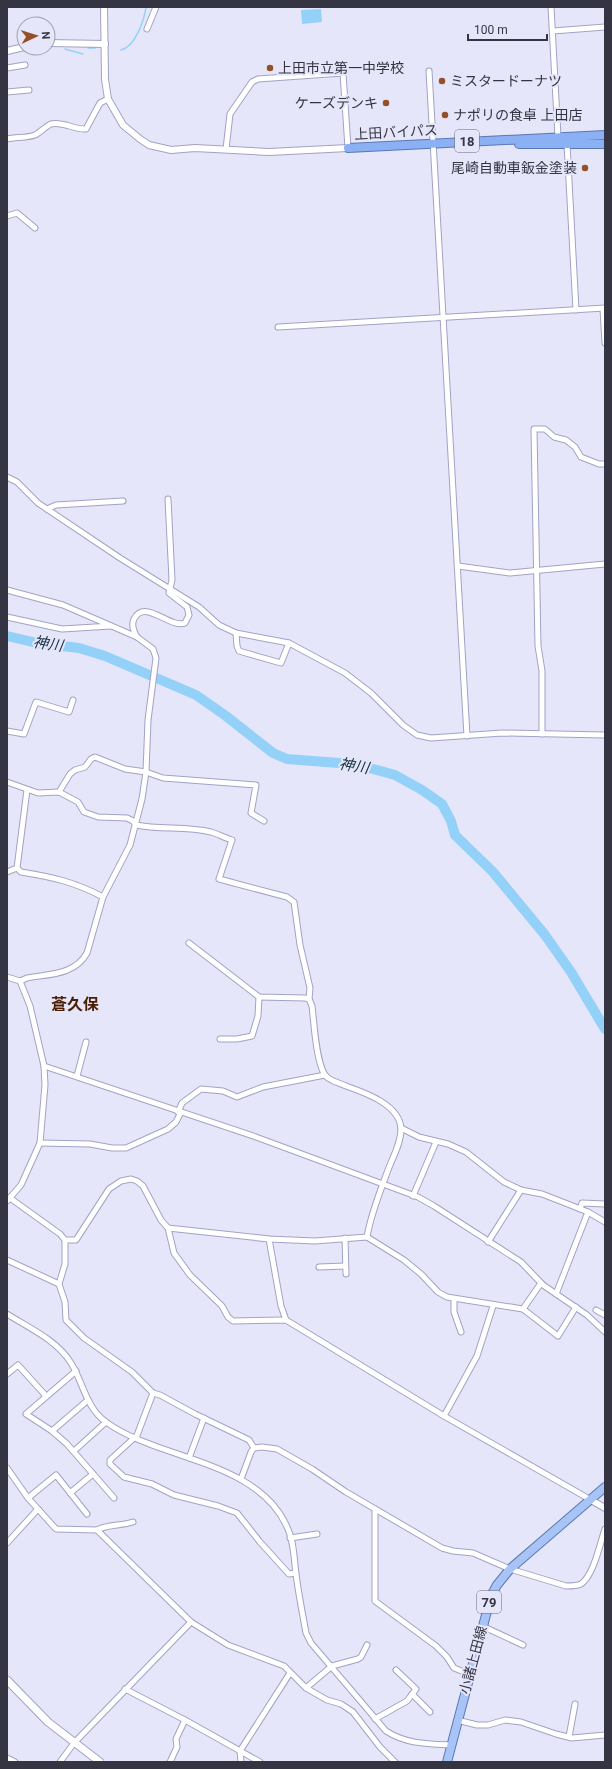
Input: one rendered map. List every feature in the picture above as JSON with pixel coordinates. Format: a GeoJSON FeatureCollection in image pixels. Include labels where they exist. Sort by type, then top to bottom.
{"type":"FeatureCollection","features":[{"type":"Feature","properties":{"kind":"highway","name":"上田バイパス"},"geometry":{"type":"LineString","coordinates":[[433,146],[605,135]]}},
{"type":"Feature","properties":{"kind":"highway","name":"上田バイパス"},"geometry":{"type":"LineString","coordinates":[[348,148],[498,144],[605,144]]}},
{"type":"Feature","properties":{"kind":"main road","name":"小諸上田線"},"geometry":{"type":"LineString","coordinates":[[447,1762],[482,1626],[491,1596],[497,1585],[510,1569],[605,1487]]}},
{"type":"Feature","properties":{"kind":"main road"},"geometry":{"type":"LineString","coordinates":[[7,1680],[48,1722],[100,1762]]}},
{"type":"Feature","properties":{"kind":"street"},"geometry":{"type":"LineString","coordinates":[[104,7],[105,79],[108,99],[123,126],[149,145],[171,150],[226,149],[269,152],[348,148],[343,73],[258,79],[252,82],[230,114],[226,149]]}},
{"type":"Feature","properties":{"kind":"street"},"geometry":{"type":"LineString","coordinates":[[147,29],[156,7]]}},
{"type":"Feature","properties":{"kind":"street"},"geometry":{"type":"LineString","coordinates":[[551,7],[558,137]]}},
{"type":"Feature","properties":{"kind":"street"},"geometry":{"type":"LineString","coordinates":[[553,31],[605,27]]}},
{"type":"Feature","properties":{"kind":"street"},"geometry":{"type":"LineString","coordinates":[[56,43],[105,44]]}},
{"type":"Feature","properties":{"kind":"street"},"geometry":{"type":"LineString","coordinates":[[7,68],[25,65]]}},
{"type":"Feature","properties":{"kind":"street"},"geometry":{"type":"LineString","coordinates":[[429,71],[467,736]]}},
{"type":"Feature","properties":{"kind":"street"},"geometry":{"type":"LineString","coordinates":[[7,92],[29,90]]}},
{"type":"Feature","properties":{"kind":"street"},"geometry":{"type":"LineString","coordinates":[[7,139],[35,135],[52,124],[86,129],[100,103],[108,99]]}},
{"type":"Feature","properties":{"kind":"street"},"geometry":{"type":"LineString","coordinates":[[567,144],[576,310]]}},
{"type":"Feature","properties":{"kind":"street"},"geometry":{"type":"LineString","coordinates":[[7,216],[16,213],[35,228]]}},
{"type":"Feature","properties":{"kind":"street"},"geometry":{"type":"LineString","coordinates":[[278,327],[604,308],[605,343]]}},
{"type":"Feature","properties":{"kind":"street"},"geometry":{"type":"LineString","coordinates":[[542,734],[542,671],[538,646],[534,429],[545,429],[554,437],[566,440],[575,447],[581,456],[599,464],[605,464]]}},
{"type":"Feature","properties":{"kind":"street"},"geometry":{"type":"LineString","coordinates":[[7,476],[17,482],[31,497],[47,509],[120,558],[199,607],[219,625],[236,633],[289,643],[355,680],[413,733],[431,738],[502,733],[605,734]]}},
{"type":"Feature","properties":{"kind":"street"},"geometry":{"type":"LineString","coordinates":[[138,637],[133,628],[133,621],[141,612],[151,612],[177,624],[185,622],[189,618],[187,607],[170,594],[172,580],[168,499]]}},
{"type":"Feature","properties":{"kind":"street"},"geometry":{"type":"LineString","coordinates":[[47,509],[56,505],[123,501]]}},
{"type":"Feature","properties":{"kind":"street"},"geometry":{"type":"LineString","coordinates":[[458,566],[501,573],[605,564]]}},
{"type":"Feature","properties":{"kind":"street"},"geometry":{"type":"LineString","coordinates":[[7,590],[62,605],[138,637],[153,649],[156,658],[150,705],[146,772],[136,825],[130,844],[103,897],[87,953],[79,965],[66,971],[27,978],[20,981],[7,977]]}},
{"type":"Feature","properties":{"kind":"street"},"geometry":{"type":"LineString","coordinates":[[7,617],[62,628],[111,626]]}},
{"type":"Feature","properties":{"kind":"street"},"geometry":{"type":"LineString","coordinates":[[236,633],[237,646],[240,651],[281,663],[289,643]]}},
{"type":"Feature","properties":{"kind":"street"},"geometry":{"type":"LineString","coordinates":[[7,731],[24,734],[36,702],[69,712],[73,700]]}},
{"type":"Feature","properties":{"kind":"street"},"geometry":{"type":"LineString","coordinates":[[59,792],[70,774],[75,770],[85,767],[93,757],[124,769],[146,772],[163,778],[256,785],[251,813],[264,821]]}},
{"type":"Feature","properties":{"kind":"street"},"geometry":{"type":"LineString","coordinates":[[7,782],[38,793],[59,792],[78,802],[84,812],[98,816],[127,818],[133,821],[136,825],[147,827],[194,829],[212,832],[232,840],[219,879],[291,899],[295,907],[300,945],[310,988],[309,999],[312,1006],[319,1054],[325,1075],[331,1079],[362,1091],[378,1100],[394,1112],[401,1128],[400,1142],[370,1217],[367,1236]]}},
{"type":"Feature","properties":{"kind":"street"},"geometry":{"type":"LineString","coordinates":[[17,868],[27,790]]}},
{"type":"Feature","properties":{"kind":"street"},"geometry":{"type":"LineString","coordinates":[[17,868],[21,872],[66,880],[103,897]]}},
{"type":"Feature","properties":{"kind":"street"},"geometry":{"type":"LineString","coordinates":[[7,872],[17,868]]}},
{"type":"Feature","properties":{"kind":"street"},"geometry":{"type":"LineString","coordinates":[[188,943],[259,997],[309,999]]}},
{"type":"Feature","properties":{"kind":"street"},"geometry":{"type":"LineString","coordinates":[[20,981],[30,1006],[44,1066],[45,1085],[40,1143],[21,1185],[9,1199],[60,1234],[65,1240],[65,1264],[59,1284]]}},
{"type":"Feature","properties":{"kind":"street"},"geometry":{"type":"LineString","coordinates":[[220,1039],[237,1039],[252,1036],[258,1016],[259,997]]}},
{"type":"Feature","properties":{"kind":"street"},"geometry":{"type":"LineString","coordinates":[[77,1076],[86,1042]]}},
{"type":"Feature","properties":{"kind":"street"},"geometry":{"type":"LineString","coordinates":[[44,1066],[256,1137],[383,1183],[413,1196],[434,1206],[521,1262],[541,1283],[588,1316],[605,1332]]}},
{"type":"Feature","properties":{"kind":"street"},"geometry":{"type":"LineString","coordinates":[[40,1143],[90,1144],[112,1148],[126,1148],[168,1129],[176,1122],[182,1103],[201,1089],[222,1091],[237,1097],[263,1087],[325,1075]]}},
{"type":"Feature","properties":{"kind":"street"},"geometry":{"type":"LineString","coordinates":[[401,1128],[436,1142],[448,1144],[466,1152],[504,1182],[521,1190],[542,1194],[588,1212],[605,1222]]}},
{"type":"Feature","properties":{"kind":"street"},"geometry":{"type":"LineString","coordinates":[[413,1196],[436,1142]]}},
{"type":"Feature","properties":{"kind":"street"},"geometry":{"type":"LineString","coordinates":[[65,1240],[76,1240],[109,1189],[121,1181],[131,1179],[137,1181],[143,1186],[161,1220],[168,1228],[174,1253],[198,1283],[222,1306],[228,1317],[233,1321],[286,1320],[444,1416],[605,1508]]}},
{"type":"Feature","properties":{"kind":"street"},"geometry":{"type":"LineString","coordinates":[[488,1242],[521,1190]]}},
{"type":"Feature","properties":{"kind":"street"},"geometry":{"type":"LineString","coordinates":[[580,1209],[582,1203],[605,1204]]}},
{"type":"Feature","properties":{"kind":"street"},"geometry":{"type":"LineString","coordinates":[[556,1294],[588,1212]]}},
{"type":"Feature","properties":{"kind":"street"},"geometry":{"type":"LineString","coordinates":[[168,1228],[269,1239],[315,1241],[367,1236],[404,1260],[421,1274],[438,1292],[454,1300],[523,1309],[558,1336],[576,1307]]}},
{"type":"Feature","properties":{"kind":"street"},"geometry":{"type":"LineString","coordinates":[[344,1238],[346,1274]]}},
{"type":"Feature","properties":{"kind":"street"},"geometry":{"type":"LineString","coordinates":[[269,1239],[281,1306],[286,1320]]}},
{"type":"Feature","properties":{"kind":"street"},"geometry":{"type":"LineString","coordinates":[[7,1260],[59,1284],[64,1295],[65,1314],[69,1325],[84,1338],[132,1372],[153,1393],[160,1395],[249,1440],[254,1448]]}},
{"type":"Feature","properties":{"kind":"street"},"geometry":{"type":"LineString","coordinates":[[319,1267],[345,1266]]}},
{"type":"Feature","properties":{"kind":"street"},"geometry":{"type":"LineString","coordinates":[[523,1309],[541,1283]]}},
{"type":"Feature","properties":{"kind":"street"},"geometry":{"type":"LineString","coordinates":[[454,1300],[454,1312],[461,1332]]}},
{"type":"Feature","properties":{"kind":"street"},"geometry":{"type":"LineString","coordinates":[[444,1416],[477,1356],[493,1306]]}},
{"type":"Feature","properties":{"kind":"street"},"geometry":{"type":"LineString","coordinates":[[596,1310],[605,1315]]}},
{"type":"Feature","properties":{"kind":"street"},"geometry":{"type":"LineString","coordinates":[[7,1314],[52,1342],[64,1353],[76,1371],[88,1400],[98,1415],[106,1422],[135,1438],[241,1479],[261,1492],[275,1507],[288,1527],[306,1633],[311,1643],[386,1731],[395,1737],[423,1744],[451,1745]]}},
{"type":"Feature","properties":{"kind":"street"},"geometry":{"type":"LineString","coordinates":[[7,1374],[18,1365],[46,1396]]}},
{"type":"Feature","properties":{"kind":"street"},"geometry":{"type":"LineString","coordinates":[[76,1371],[26,1414],[52,1431],[74,1451],[114,1498]]}},
{"type":"Feature","properties":{"kind":"street"},"geometry":{"type":"LineString","coordinates":[[153,1393],[135,1438],[110,1460],[110,1464],[124,1477],[152,1484],[174,1495],[218,1506],[237,1513],[260,1542],[289,1574],[296,1573]]}},
{"type":"Feature","properties":{"kind":"street"},"geometry":{"type":"LineString","coordinates":[[52,1431],[88,1400]]}},
{"type":"Feature","properties":{"kind":"street"},"geometry":{"type":"LineString","coordinates":[[189,1458],[204,1418]]}},
{"type":"Feature","properties":{"kind":"street"},"geometry":{"type":"LineString","coordinates":[[74,1451],[106,1422]]}},
{"type":"Feature","properties":{"kind":"street"},"geometry":{"type":"LineString","coordinates":[[241,1479],[250,1452],[254,1448],[262,1447],[277,1450],[312,1468],[375,1509],[442,1548],[473,1553],[510,1569],[566,1586],[581,1584],[587,1577],[593,1565],[605,1529]]}},
{"type":"Feature","properties":{"kind":"street"},"geometry":{"type":"LineString","coordinates":[[7,1468],[28,1498],[56,1529],[97,1530],[102,1527],[125,1525],[133,1522]]}},
{"type":"Feature","properties":{"kind":"street"},"geometry":{"type":"LineString","coordinates":[[70,1493],[93,1474]]}},
{"type":"Feature","properties":{"kind":"street"},"geometry":{"type":"LineString","coordinates":[[28,1498],[56,1475],[87,1514]]}},
{"type":"Feature","properties":{"kind":"street"},"geometry":{"type":"LineString","coordinates":[[7,1543],[38,1509]]}},
{"type":"Feature","properties":{"kind":"street"},"geometry":{"type":"LineString","coordinates":[[375,1509],[375,1601],[436,1646],[447,1657],[454,1668],[469,1674]]}},
{"type":"Feature","properties":{"kind":"street"},"geometry":{"type":"LineString","coordinates":[[97,1530],[191,1622],[228,1645],[284,1666],[306,1688],[327,1700],[341,1704],[353,1712],[380,1747],[395,1762]]}},
{"type":"Feature","properties":{"kind":"street"},"geometry":{"type":"LineString","coordinates":[[290,1538],[317,1534]]}},
{"type":"Feature","properties":{"kind":"street"},"geometry":{"type":"LineString","coordinates":[[60,1762],[74,1743],[191,1622]]}},
{"type":"Feature","properties":{"kind":"street"},"geometry":{"type":"LineString","coordinates":[[482,1626],[523,1646]]}},
{"type":"Feature","properties":{"kind":"street"},"geometry":{"type":"LineString","coordinates":[[306,1688],[332,1666],[361,1657],[367,1645]]}},
{"type":"Feature","properties":{"kind":"street"},"geometry":{"type":"LineString","coordinates":[[375,1719],[407,1701],[416,1689],[396,1670]]}},
{"type":"Feature","properties":{"kind":"street"},"geometry":{"type":"LineString","coordinates":[[240,1762],[240,1751],[290,1673]]}},
{"type":"Feature","properties":{"kind":"street"},"geometry":{"type":"LineString","coordinates":[[125,1689],[185,1720],[260,1762]]}},
{"type":"Feature","properties":{"kind":"street"},"geometry":{"type":"LineString","coordinates":[[412,1694],[430,1712]]}},
{"type":"Feature","properties":{"kind":"street"},"geometry":{"type":"LineString","coordinates":[[569,1737],[575,1704]]}},
{"type":"Feature","properties":{"kind":"street"},"geometry":{"type":"LineString","coordinates":[[170,1762],[178,1747],[176,1739],[185,1720]]}},
{"type":"Feature","properties":{"kind":"street"},"geometry":{"type":"LineString","coordinates":[[457,1720],[477,1725],[488,1725],[505,1720],[522,1722],[569,1737],[595,1737],[605,1734]]}},
{"type":"Feature","properties":{"kind":"street"},"geometry":{"type":"LineString","coordinates":[[7,1758],[15,1762]]}},
{"type":"Feature","properties":{"kind":"water"},"geometry":{"type":"Polygon","coordinates":[[[321,9],[322,22],[302,24],[301,10],[321,9]]]}},
{"type":"Feature","properties":{"kind":"waterway"},"geometry":{"type":"LineString","coordinates":[[121,50],[126,48],[135,39],[141,26],[146,7]]}},
{"type":"Feature","properties":{"kind":"waterway"},"geometry":{"type":"LineString","coordinates":[[88,48],[95,48]]}},
{"type":"Feature","properties":{"kind":"waterway"},"geometry":{"type":"LineString","coordinates":[[65,49],[83,54]]}},
{"type":"Feature","properties":{"kind":"waterway","name":"神川"},"geometry":{"type":"LineString","coordinates":[[7,636],[37,643],[79,648],[105,656],[196,695],[226,716],[273,753],[287,759],[352,764],[395,775],[422,790],[442,804],[451,821],[455,835],[493,872],[545,935],[571,972],[605,1029]]}},
{"type":"Feature","properties":{"kind":"place","name":"上田市立第一中学校"},"geometry":{"type":"Point","coordinates":[270,68]}},
{"type":"Feature","properties":{"kind":"place","name":"ミスタードーナツ"},"geometry":{"type":"Point","coordinates":[442,81]}},
{"type":"Feature","properties":{"kind":"place","name":"ケーズデンキ"},"geometry":{"type":"Point","coordinates":[386,103]}},
{"type":"Feature","properties":{"kind":"place","name":"ナポリの食卓 上田店"},"geometry":{"type":"Point","coordinates":[445,115]}},
{"type":"Feature","properties":{"kind":"place","name":"尾崎自動車鈑金塗装"},"geometry":{"type":"Point","coordinates":[585,168]}},
{"type":"Feature","properties":{"kind":"district","name":"蒼久保"},"geometry":{"type":"Point","coordinates":[75,1004]}}]}
